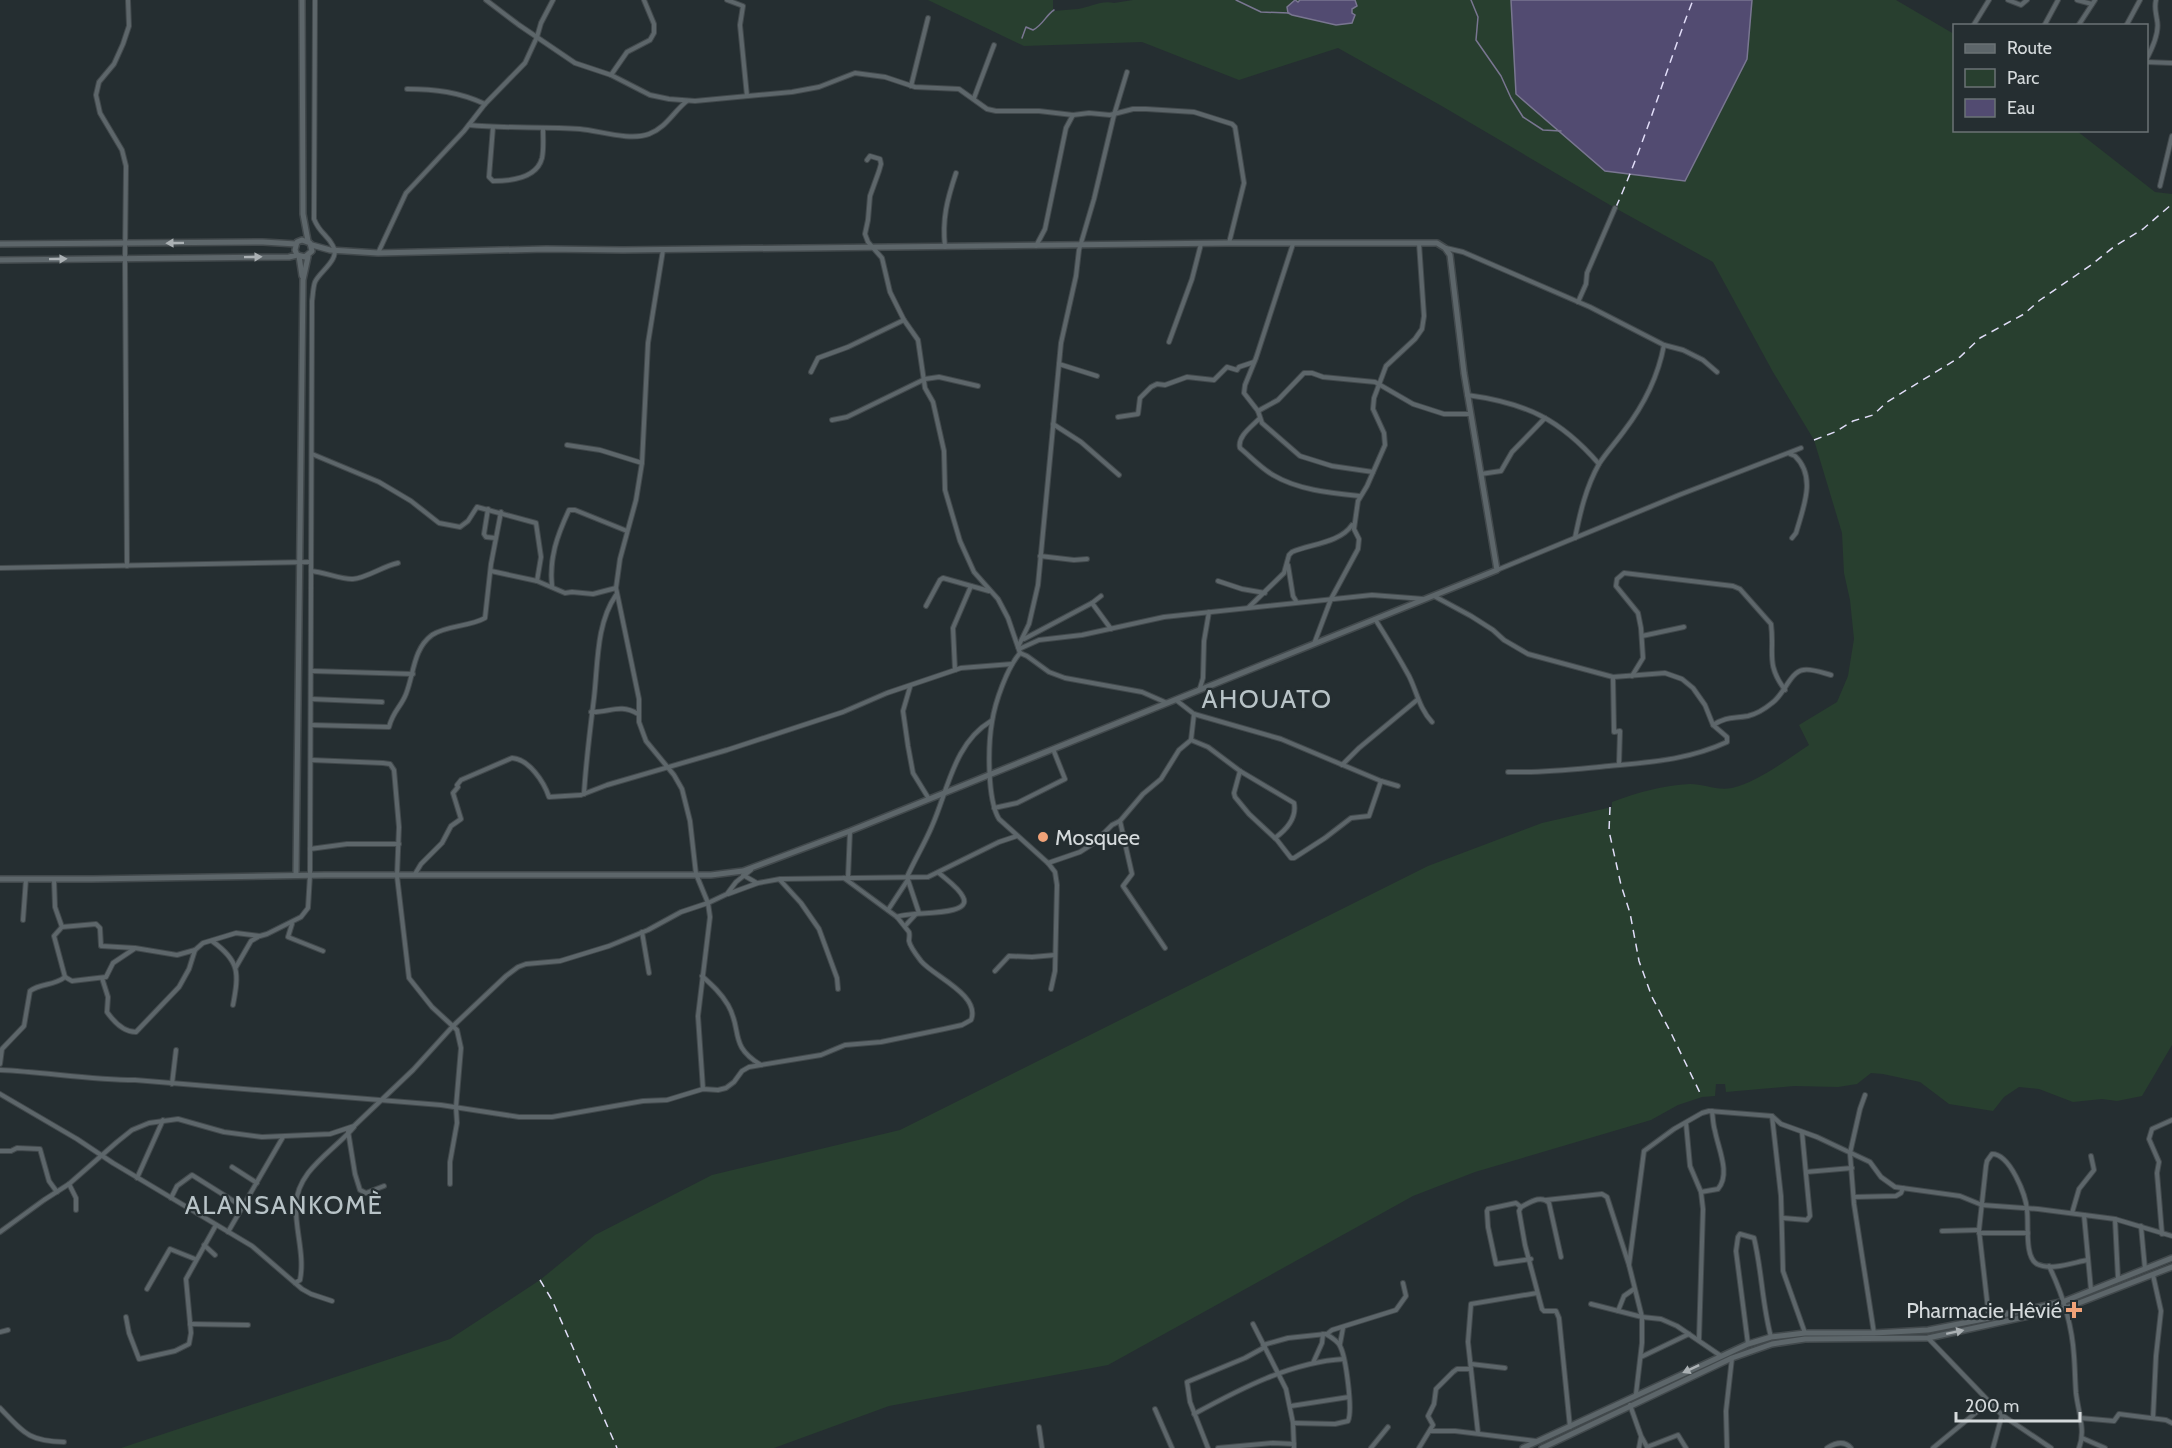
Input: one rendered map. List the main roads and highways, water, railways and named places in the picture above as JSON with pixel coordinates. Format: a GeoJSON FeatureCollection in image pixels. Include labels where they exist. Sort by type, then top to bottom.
{"type":"FeatureCollection","features":[{"type":"Feature","properties":{"kind":"water"},"geometry":{"type":"Polygon","coordinates":[[[1295,0],[1298,2],[1300,0],[1355,0],[1357,6],[1352,9],[1355,15],[1352,23],[1336,25],[1288,13],[1287,7],[1295,0]]]}},
{"type":"Feature","properties":{"kind":"water"},"geometry":{"type":"Polygon","coordinates":[[[1511,0],[1752,0],[1747,59],[1685,181],[1605,171],[1516,94],[1511,0]]]}},
{"type":"Feature","properties":{"kind":"waterway"},"geometry":{"type":"LineString","coordinates":[[1236,0],[1261,12],[1289,13]]}},
{"type":"Feature","properties":{"kind":"waterway"},"geometry":{"type":"LineString","coordinates":[[1471,0],[1478,17],[1476,40],[1501,76],[1523,117],[1543,130],[1561,131]]}},
{"type":"Feature","properties":{"kind":"waterway"},"geometry":{"type":"LineString","coordinates":[[1022,38],[1026,27],[1033,30],[1054,10]]}},
{"type":"Feature","properties":{"kind":"place","name":"Mosquee"},"geometry":{"type":"Point","coordinates":[1043,837]}},
{"type":"Feature","properties":{"kind":"place","name":"Pharmacie Hêvié"},"geometry":{"type":"Point","coordinates":[2074,1310]}},
{"type":"Feature","properties":{"kind":"district","name":"AHOUATO"},"geometry":{"type":"Point","coordinates":[1267,699]}},
{"type":"Feature","properties":{"kind":"district","name":"ALANSANKOMÈ"},"geometry":{"type":"Point","coordinates":[284,1205]}}]}
